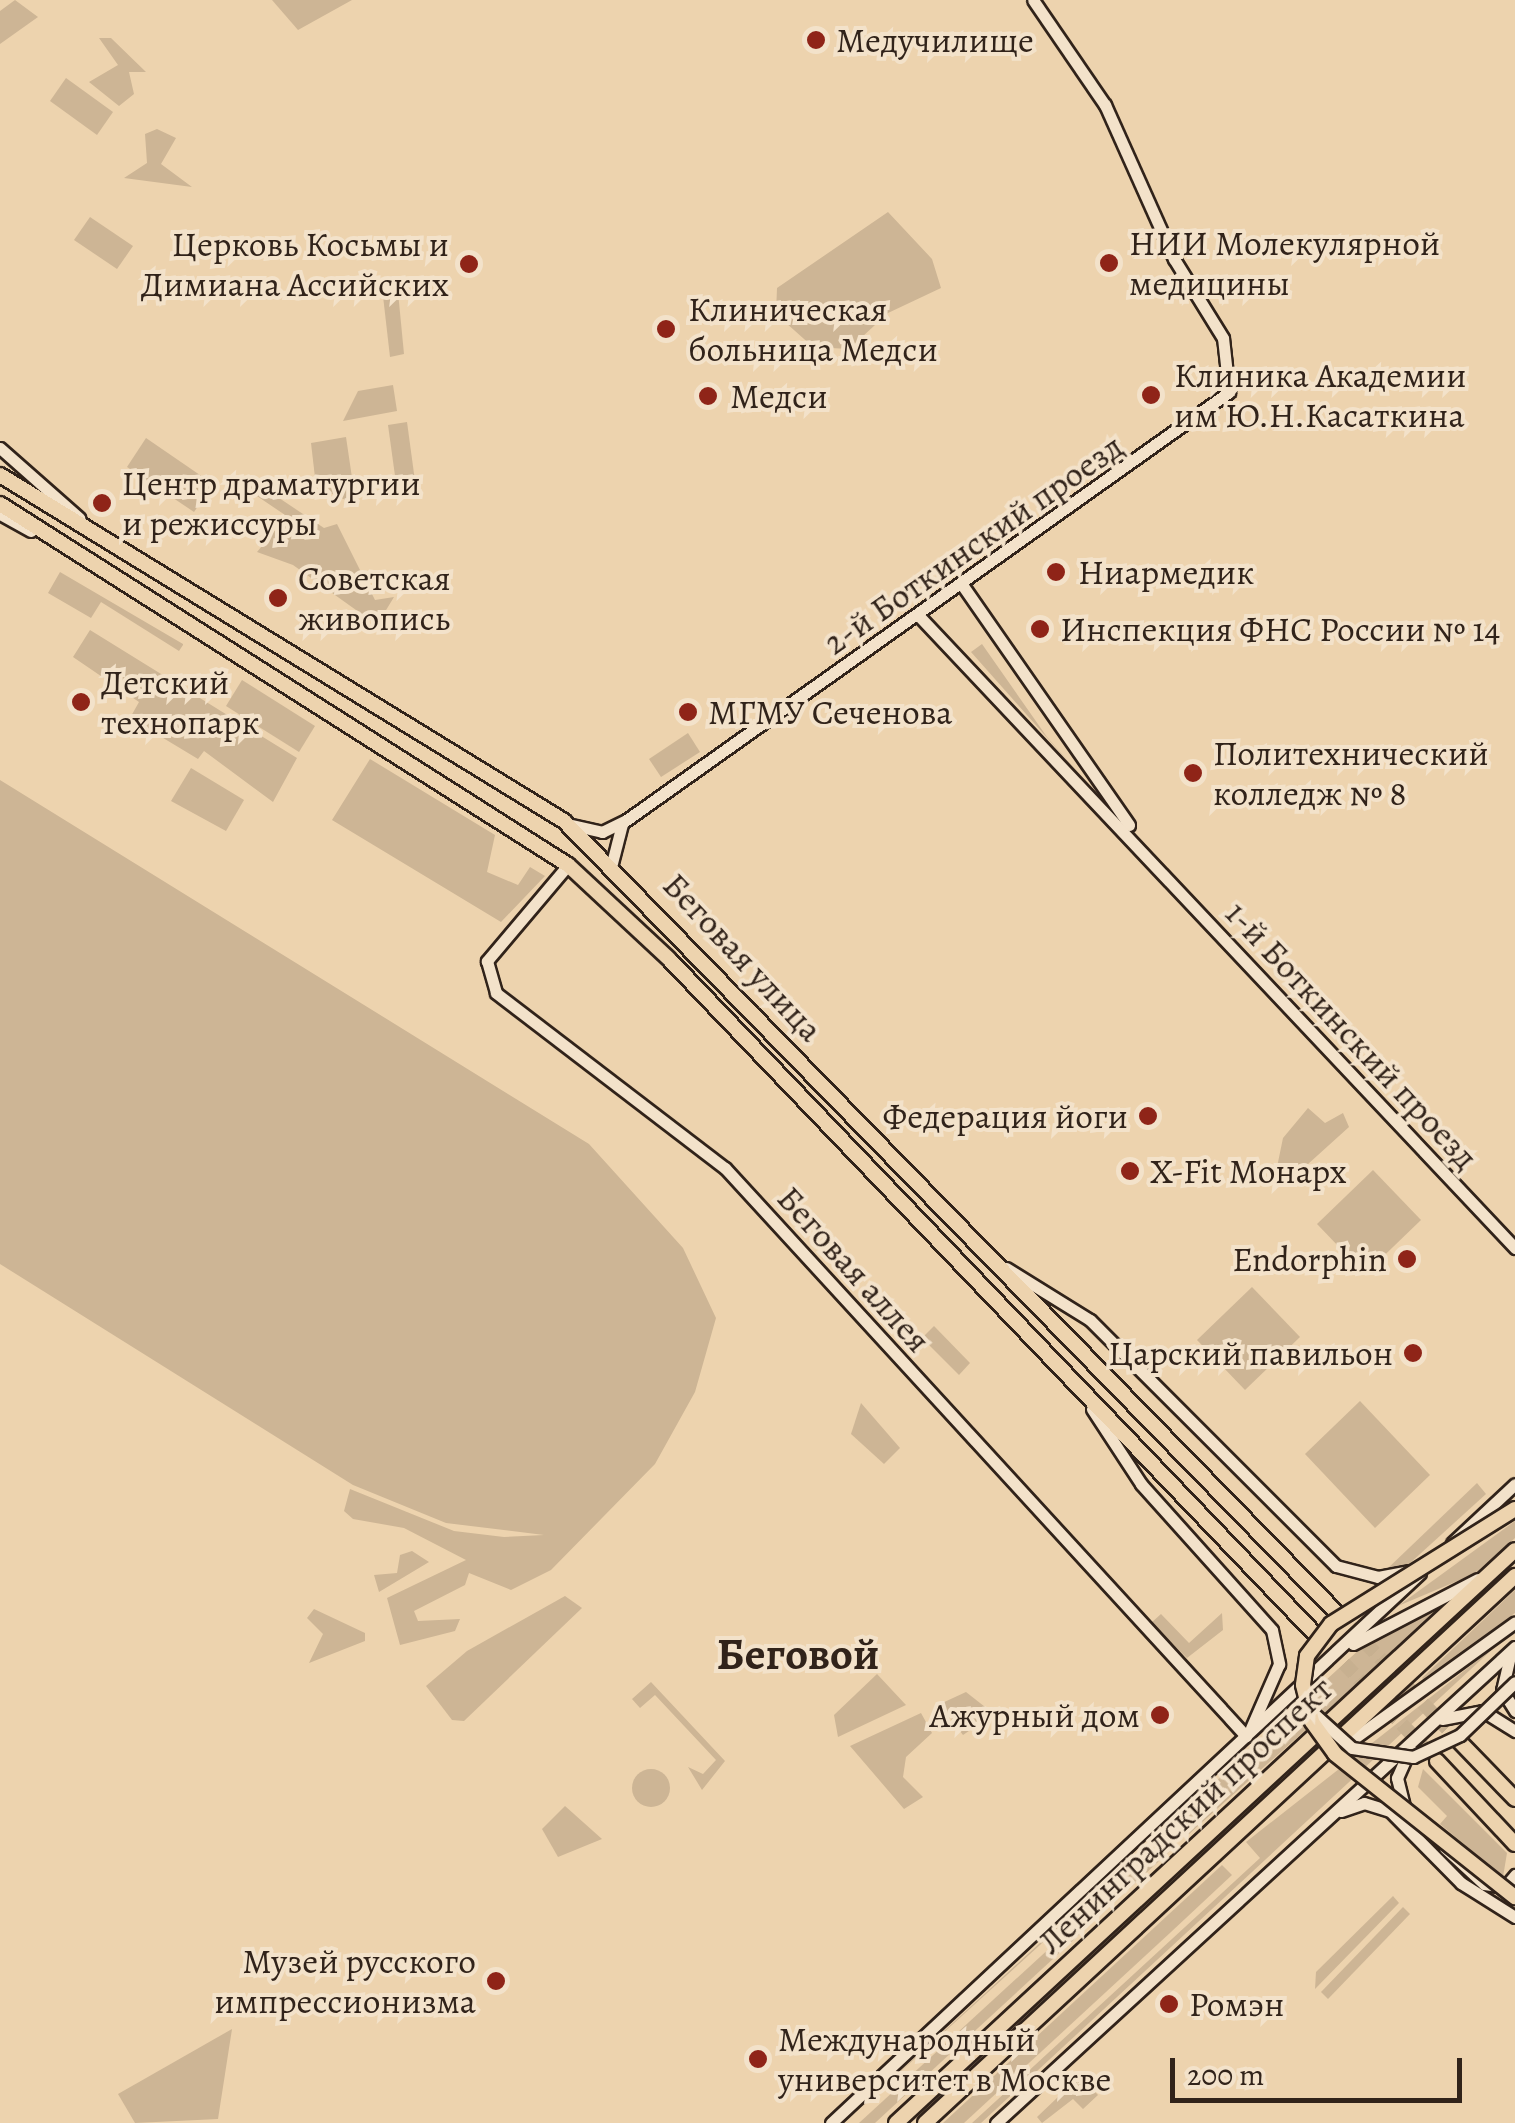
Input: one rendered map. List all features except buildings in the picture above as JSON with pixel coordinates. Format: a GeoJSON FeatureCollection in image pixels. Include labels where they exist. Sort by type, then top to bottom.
{"type":"FeatureCollection","features":[{"type":"Feature","properties":{"kind":"main road","name":"2-й Боткинский проезд"},"geometry":{"type":"LineString","coordinates":[[564,821],[594,832],[625,821],[1205,415],[1230,392],[1229,350],[1174,260],[1105,106],[1034,0]]}},
{"type":"Feature","properties":{"kind":"main road"},"geometry":{"type":"LineString","coordinates":[[0,448],[111,546]]}},
{"type":"Feature","properties":{"kind":"main road","name":"Беговая улица"},"geometry":{"type":"LineString","coordinates":[[0,475],[564,821],[612,863],[1336,1612]]}},
{"type":"Feature","properties":{"kind":"main road","name":"Беговая улица"},"geometry":{"type":"LineString","coordinates":[[0,504],[71,553],[568,865],[1042,1346],[1314,1632]]}},
{"type":"Feature","properties":{"kind":"main road"},"geometry":{"type":"LineString","coordinates":[[0,514],[71,553]]}},
{"type":"Feature","properties":{"kind":"main road","name":"1-й Боткинский проезд"},"geometry":{"type":"LineString","coordinates":[[962,586],[1152,857]]}},
{"type":"Feature","properties":{"kind":"main road","name":"1-й Боткинский проезд"},"geometry":{"type":"LineString","coordinates":[[918,616],[1152,857],[1515,1248]]}},
{"type":"Feature","properties":{"kind":"main road"},"geometry":{"type":"LineString","coordinates":[[612,863],[625,821]]}},
{"type":"Feature","properties":{"kind":"main road","name":"Беговая аллея"},"geometry":{"type":"LineString","coordinates":[[568,865],[487,962],[496,993],[725,1168],[1246,1736]]}},
{"type":"Feature","properties":{"kind":"main road"},"geometry":{"type":"LineString","coordinates":[[1002,1265],[1090,1320],[1336,1566],[1395,1576],[1443,1552]]}},
{"type":"Feature","properties":{"kind":"main road","name":"Беговая улица"},"geometry":{"type":"LineString","coordinates":[[1042,1346],[1142,1484],[1272,1630],[1277,1672],[1246,1736]]}},
{"type":"Feature","properties":{"kind":"main road"},"geometry":{"type":"LineString","coordinates":[[831,2123],[1515,1484]]}},
{"type":"Feature","properties":{"kind":"main road"},"geometry":{"type":"LineString","coordinates":[[1515,1509],[1332,1624],[1308,1656],[1306,1703],[1334,1754],[1515,1897]]}},
{"type":"Feature","properties":{"kind":"main road"},"geometry":{"type":"LineString","coordinates":[[1306,1680],[1512,1553]]}},
{"type":"Feature","properties":{"kind":"main road","name":"Ленинградский проспект"},"geometry":{"type":"LineString","coordinates":[[896,2123],[1512,1553]]}},
{"type":"Feature","properties":{"kind":"main road","name":"Ленинградский проспект"},"geometry":{"type":"LineString","coordinates":[[925,2123],[1515,1576]]}},
{"type":"Feature","properties":{"kind":"main road"},"geometry":{"type":"LineString","coordinates":[[1301,1775],[1515,1622]]}},
{"type":"Feature","properties":{"kind":"main road"},"geometry":{"type":"LineString","coordinates":[[1515,1647],[1501,1679],[1515,1711]]}},
{"type":"Feature","properties":{"kind":"main road"},"geometry":{"type":"LineString","coordinates":[[996,2123],[1515,1647]]}},
{"type":"Feature","properties":{"kind":"main road"},"geometry":{"type":"LineString","coordinates":[[1306,1703],[1352,1748],[1406,1758],[1454,1740],[1515,1682]]}},
{"type":"Feature","properties":{"kind":"main road"},"geometry":{"type":"LineString","coordinates":[[1433,1723],[1482,1710],[1515,1731]]}},
{"type":"Feature","properties":{"kind":"main road"},"geometry":{"type":"LineString","coordinates":[[1420,1735],[1400,1766],[1400,1800],[1484,1884],[1505,1886],[1515,1875]]}},
{"type":"Feature","properties":{"kind":"main road"},"geometry":{"type":"LineString","coordinates":[[1458,1740],[1515,1799]]}},
{"type":"Feature","properties":{"kind":"main road"},"geometry":{"type":"LineString","coordinates":[[1437,1760],[1515,1844]]}},
{"type":"Feature","properties":{"kind":"main road"},"geometry":{"type":"LineString","coordinates":[[1332,1814],[1364,1803],[1386,1810],[1461,1882],[1515,1917]]}},
{"type":"Feature","properties":{"kind":"shaded area"},"geometry":{"type":"Polygon","coordinates":[[[15,0],[38,17],[0,44],[0,11],[15,0]]]}},
{"type":"Feature","properties":{"kind":"shaded area"},"geometry":{"type":"Polygon","coordinates":[[[272,0],[352,0],[298,30],[272,0]]]}},
{"type":"Feature","properties":{"kind":"shaded area"},"geometry":{"type":"Polygon","coordinates":[[[99,38],[111,38],[146,72],[129,72],[134,94],[119,106],[89,82],[118,65],[99,38]]]}},
{"type":"Feature","properties":{"kind":"shaded area"},"geometry":{"type":"Polygon","coordinates":[[[66,78],[113,112],[97,135],[50,101],[66,78]]]}},
{"type":"Feature","properties":{"kind":"shaded area"},"geometry":{"type":"Polygon","coordinates":[[[157,129],[176,138],[161,164],[192,187],[124,178],[147,163],[145,134],[157,129]]]}},
{"type":"Feature","properties":{"kind":"shaded area"},"geometry":{"type":"Polygon","coordinates":[[[888,212],[932,259],[941,288],[888,313],[849,349],[813,347],[776,314],[777,288],[888,212]]]}},
{"type":"Feature","properties":{"kind":"shaded area"},"geometry":{"type":"Polygon","coordinates":[[[90,217],[133,246],[117,269],[74,240],[90,217]]]}},
{"type":"Feature","properties":{"kind":"shaded area"},"geometry":{"type":"Polygon","coordinates":[[[398,292],[404,354],[390,357],[383,296],[398,292]]]}},
{"type":"Feature","properties":{"kind":"shaded area"},"geometry":{"type":"Polygon","coordinates":[[[393,385],[397,411],[343,421],[358,391],[393,385]]]}},
{"type":"Feature","properties":{"kind":"shaded area"},"geometry":{"type":"Polygon","coordinates":[[[407,422],[415,481],[396,483],[388,425],[407,422]]]}},
{"type":"Feature","properties":{"kind":"shaded area"},"geometry":{"type":"Polygon","coordinates":[[[346,437],[356,505],[316,486],[311,443],[346,437]]]}},
{"type":"Feature","properties":{"kind":"shaded area"},"geometry":{"type":"Polygon","coordinates":[[[146,438],[213,484],[194,512],[127,467],[146,438]]]}},
{"type":"Feature","properties":{"kind":"shaded area"},"geometry":{"type":"Polygon","coordinates":[[[246,476],[324,528],[337,524],[375,600],[394,597],[377,625],[293,565],[257,552],[286,517],[294,521],[239,484],[246,476]]]}},
{"type":"Feature","properties":{"kind":"shaded area"},"geometry":{"type":"Polygon","coordinates":[[[60,572],[183,645],[179,651],[101,602],[91,618],[48,593],[60,572]]]}},
{"type":"Feature","properties":{"kind":"shaded area"},"geometry":{"type":"Polygon","coordinates":[[[90,630],[297,758],[273,802],[204,751],[198,759],[130,718],[139,702],[73,657],[90,630]]]}},
{"type":"Feature","properties":{"kind":"shaded area"},"geometry":{"type":"Polygon","coordinates":[[[982,644],[1047,737],[1098,795],[971,652],[982,644]]]}},
{"type":"Feature","properties":{"kind":"shaded area"},"geometry":{"type":"Polygon","coordinates":[[[242,680],[315,726],[299,752],[226,706],[242,680]]]}},
{"type":"Feature","properties":{"kind":"shaded area"},"geometry":{"type":"Polygon","coordinates":[[[688,733],[700,752],[661,777],[649,759],[688,733]]]}},
{"type":"Feature","properties":{"kind":"shaded area"},"geometry":{"type":"Polygon","coordinates":[[[370,759],[495,835],[487,872],[518,885],[530,867],[545,876],[501,922],[332,820],[370,759]]]}},
{"type":"Feature","properties":{"kind":"shaded area"},"geometry":{"type":"Polygon","coordinates":[[[191,768],[244,800],[226,831],[171,801],[191,768]]]}},
{"type":"Feature","properties":{"kind":"shaded area"},"geometry":{"type":"Polygon","coordinates":[[[0,780],[589,1144],[683,1248],[716,1318],[695,1392],[655,1464],[551,1570],[511,1590],[469,1573],[465,1585],[414,1611],[418,1621],[460,1619],[455,1631],[400,1645],[387,1598],[466,1560],[404,1528],[353,1519],[344,1511],[350,1489],[454,1531],[504,1537],[544,1535],[446,1523],[353,1485],[0,1264],[0,780]]]}},
{"type":"Feature","properties":{"kind":"shaded area"},"geometry":{"type":"Polygon","coordinates":[[[1308,1108],[1325,1123],[1343,1113],[1349,1127],[1287,1183],[1276,1172],[1283,1138],[1308,1108]]]}},
{"type":"Feature","properties":{"kind":"shaded area"},"geometry":{"type":"Polygon","coordinates":[[[1373,1170],[1421,1220],[1365,1274],[1317,1224],[1373,1170]]]}},
{"type":"Feature","properties":{"kind":"shaded area"},"geometry":{"type":"Polygon","coordinates":[[[1252,1287],[1300,1337],[1245,1390],[1197,1340],[1252,1287]]]}},
{"type":"Feature","properties":{"kind":"shaded area"},"geometry":{"type":"Polygon","coordinates":[[[934,1326],[970,1363],[959,1375],[922,1338],[934,1326]]]}},
{"type":"Feature","properties":{"kind":"shaded area"},"geometry":{"type":"Polygon","coordinates":[[[1360,1401],[1430,1475],[1375,1528],[1305,1454],[1360,1401]]]}},
{"type":"Feature","properties":{"kind":"shaded area"},"geometry":{"type":"Polygon","coordinates":[[[861,1403],[900,1448],[884,1464],[851,1434],[861,1403]]]}},
{"type":"Feature","properties":{"kind":"shaded area"},"geometry":{"type":"Polygon","coordinates":[[[1477,1483],[1486,1494],[1409,1564],[1386,1570],[1477,1483]]]}},
{"type":"Feature","properties":{"kind":"shaded area"},"geometry":{"type":"Polygon","coordinates":[[[1515,1521],[1515,1538],[1474,1574],[1398,1606],[1515,1521]]]}},
{"type":"Feature","properties":{"kind":"shaded area"},"geometry":{"type":"Polygon","coordinates":[[[412,1551],[429,1562],[379,1592],[374,1575],[397,1573],[400,1555],[412,1551]]]}},
{"type":"Feature","properties":{"kind":"shaded area"},"geometry":{"type":"Polygon","coordinates":[[[1515,1590],[1515,1613],[1422,1678],[1515,1590]]]}},
{"type":"Feature","properties":{"kind":"shaded area"},"geometry":{"type":"Polygon","coordinates":[[[565,1596],[582,1608],[464,1721],[452,1720],[426,1686],[467,1651],[565,1596]]]}},
{"type":"Feature","properties":{"kind":"shaded area"},"geometry":{"type":"Polygon","coordinates":[[[1442,1608],[1189,1834],[1177,1823],[1138,1856],[844,2123],[1362,1647],[1442,1608]]]}},
{"type":"Feature","properties":{"kind":"shaded area"},"geometry":{"type":"Polygon","coordinates":[[[314,1609],[365,1633],[365,1641],[309,1663],[323,1634],[307,1618],[314,1609]]]}},
{"type":"Feature","properties":{"kind":"shaded area"},"geometry":{"type":"Polygon","coordinates":[[[1222,1613],[1223,1630],[1187,1658],[1151,1623],[1161,1614],[1189,1643],[1222,1613]]]}},
{"type":"Feature","properties":{"kind":"shaded area"},"geometry":{"type":"Polygon","coordinates":[[[1497,1645],[981,2123],[972,2123],[1260,1858],[1246,1842],[1497,1645]]]}},
{"type":"Feature","properties":{"kind":"shaded area"},"geometry":{"type":"Polygon","coordinates":[[[877,1674],[906,1705],[838,1737],[834,1715],[877,1674]]]}},
{"type":"Feature","properties":{"kind":"shaded area"},"geometry":{"type":"Polygon","coordinates":[[[651,1682],[725,1761],[702,1790],[688,1767],[703,1774],[716,1760],[655,1695],[640,1708],[632,1699],[651,1682]]]}},
{"type":"Feature","properties":{"kind":"shaded area"},"geometry":{"type":"Polygon","coordinates":[[[966,1692],[994,1714],[963,1735],[940,1704],[966,1692]]]}},
{"type":"Feature","properties":{"kind":"shaded area"},"geometry":{"type":"Polygon","coordinates":[[[921,1713],[932,1733],[906,1757],[903,1777],[923,1797],[904,1809],[850,1746],[921,1713]]]}},
{"type":"Feature","properties":{"kind":"shaded area"},"geometry":{"type":"Polygon","coordinates":[[[651,1769],[664,1775],[670,1788],[664,1801],[651,1807],[638,1801],[632,1788],[638,1775],[651,1769]]]}},
{"type":"Feature","properties":{"kind":"shaded area"},"geometry":{"type":"Polygon","coordinates":[[[1423,1769],[1507,1853],[1503,1877],[1440,1824],[1447,1816],[1418,1787],[1423,1769]]]}},
{"type":"Feature","properties":{"kind":"shaded area"},"geometry":{"type":"Polygon","coordinates":[[[565,1806],[602,1839],[558,1857],[542,1829],[565,1806]]]}},
{"type":"Feature","properties":{"kind":"shaded area"},"geometry":{"type":"Polygon","coordinates":[[[1163,1844],[1170,1851],[875,2123],[859,2123],[1163,1844]]]}},
{"type":"Feature","properties":{"kind":"shaded area"},"geometry":{"type":"Polygon","coordinates":[[[1222,1865],[1232,1875],[1171,1932],[964,2123],[943,2123],[1222,1865]]]}},
{"type":"Feature","properties":{"kind":"shaded area"},"geometry":{"type":"Polygon","coordinates":[[[1393,1896],[1399,1903],[1315,1989],[1316,1972],[1393,1896]]]}},
{"type":"Feature","properties":{"kind":"shaded area"},"geometry":{"type":"Polygon","coordinates":[[[1403,1907],[1410,1914],[1328,1999],[1321,1992],[1403,1907]]]}},
{"type":"Feature","properties":{"kind":"shaded area"},"geometry":{"type":"Polygon","coordinates":[[[232,2029],[218,2119],[135,2123],[118,2094],[232,2029]]]}},
{"type":"Feature","properties":{"kind":"shaded area"},"geometry":{"type":"Polygon","coordinates":[[[1080,2076],[1098,2095],[1083,2109],[1073,2099],[1042,2123],[1037,2117],[1080,2076]]]}},
{"type":"Feature","properties":{"kind":"tunnel"},"geometry":{"type":"LineString","coordinates":[[1336,1612],[1458,1740]]}},
{"type":"Feature","properties":{"kind":"tunnel"},"geometry":{"type":"LineString","coordinates":[[1315,1633],[1437,1761]]}},
{"type":"Feature","properties":{"kind":"place","name":"Медучилище"},"geometry":{"type":"Point","coordinates":[816,40]}},
{"type":"Feature","properties":{"kind":"place","name":"НИИ Молекулярной медицины"},"geometry":{"type":"Point","coordinates":[1109,263]}},
{"type":"Feature","properties":{"kind":"place","name":"Церковь Косьмы и Димиана Ассийских"},"geometry":{"type":"Point","coordinates":[469,264]}},
{"type":"Feature","properties":{"kind":"place","name":"Клиническая больница Медси"},"geometry":{"type":"Point","coordinates":[666,329]}},
{"type":"Feature","properties":{"kind":"place","name":"Клиника Академии им Ю.Н.Касаткина"},"geometry":{"type":"Point","coordinates":[1151,395]}},
{"type":"Feature","properties":{"kind":"place","name":"Медси"},"geometry":{"type":"Point","coordinates":[708,396]}},
{"type":"Feature","properties":{"kind":"place","name":"Центр драматургии и режиссуры"},"geometry":{"type":"Point","coordinates":[102,503]}},
{"type":"Feature","properties":{"kind":"place","name":"Ниармедик"},"geometry":{"type":"Point","coordinates":[1056,572]}},
{"type":"Feature","properties":{"kind":"place","name":"Советская живопись"},"geometry":{"type":"Point","coordinates":[278,598]}},
{"type":"Feature","properties":{"kind":"place","name":"Инспекция ФНС России № 14"},"geometry":{"type":"Point","coordinates":[1040,629]}},
{"type":"Feature","properties":{"kind":"place","name":"Детский технопарк"},"geometry":{"type":"Point","coordinates":[81,702]}},
{"type":"Feature","properties":{"kind":"place","name":"МГМУ Сеченова"},"geometry":{"type":"Point","coordinates":[688,712]}},
{"type":"Feature","properties":{"kind":"place","name":"Политехнический колледж № 8"},"geometry":{"type":"Point","coordinates":[1193,773]}},
{"type":"Feature","properties":{"kind":"place","name":"Федерация йоги"},"geometry":{"type":"Point","coordinates":[1148,1116]}},
{"type":"Feature","properties":{"kind":"place","name":"X-Fit Монарх"},"geometry":{"type":"Point","coordinates":[1130,1171]}},
{"type":"Feature","properties":{"kind":"place","name":"Endorphin"},"geometry":{"type":"Point","coordinates":[1407,1259]}},
{"type":"Feature","properties":{"kind":"place","name":"Царский павильон"},"geometry":{"type":"Point","coordinates":[1413,1353]}},
{"type":"Feature","properties":{"kind":"place","name":"Ажурный дом"},"geometry":{"type":"Point","coordinates":[1160,1715]}},
{"type":"Feature","properties":{"kind":"place","name":"Музей русского импрессионизма"},"geometry":{"type":"Point","coordinates":[496,1981]}},
{"type":"Feature","properties":{"kind":"place","name":"Ромэн"},"geometry":{"type":"Point","coordinates":[1169,2004]}},
{"type":"Feature","properties":{"kind":"place","name":"Международный университет в Москве"},"geometry":{"type":"Point","coordinates":[758,2059]}},
{"type":"Feature","properties":{"kind":"district","name":"Беговой"},"geometry":{"type":"Point","coordinates":[798,1655]}}]}
